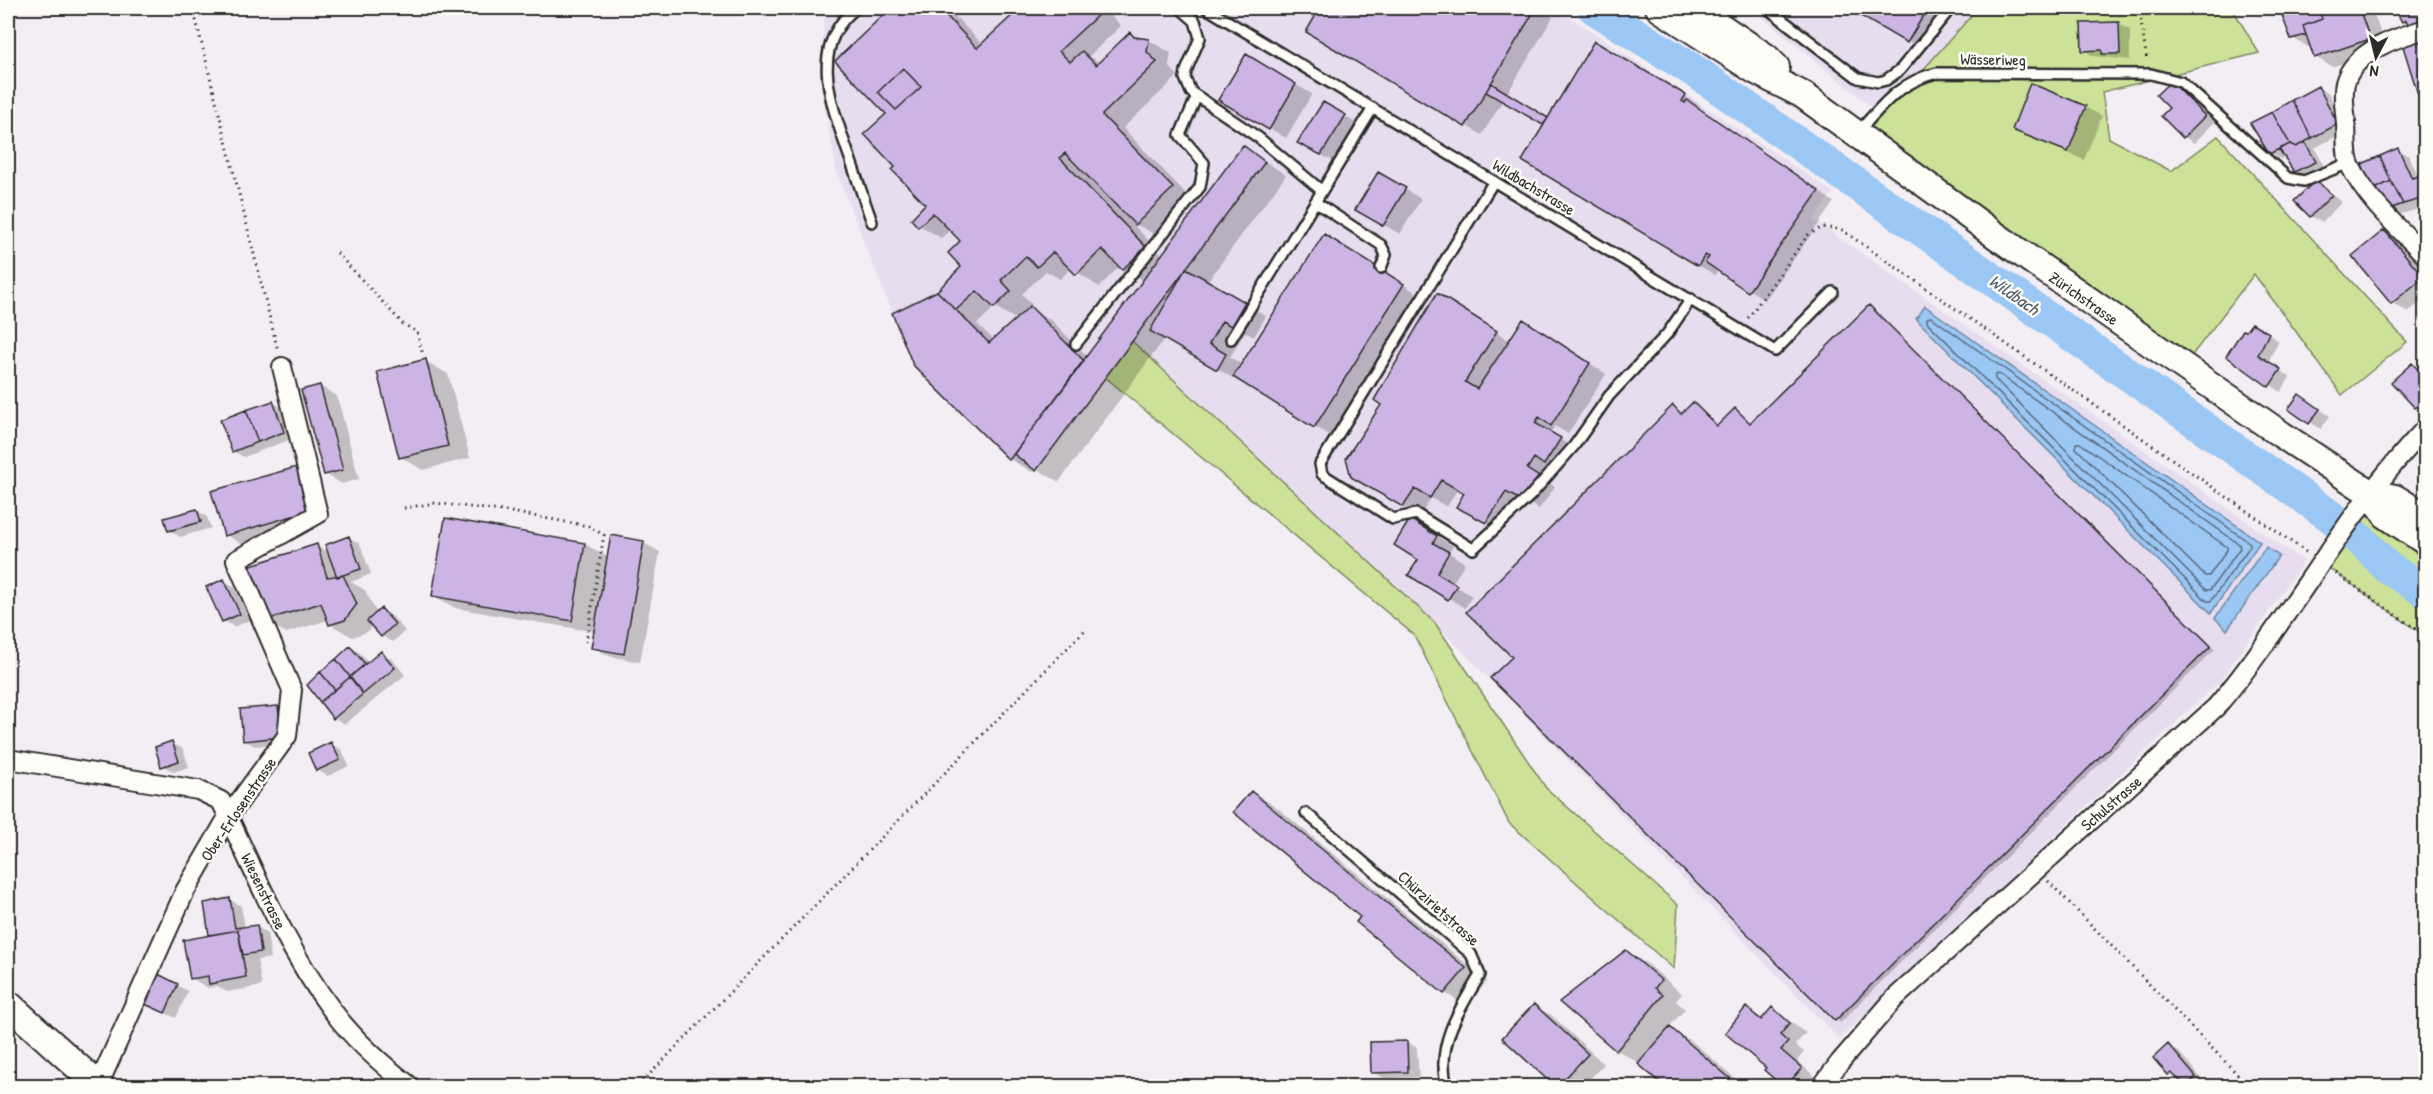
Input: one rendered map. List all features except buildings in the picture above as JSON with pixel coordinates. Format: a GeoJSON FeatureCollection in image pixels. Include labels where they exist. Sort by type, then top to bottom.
{"type":"FeatureCollection","features":[{"type":"Feature","properties":{"kind":"main road","name":"Zürichstrasse"},"geometry":{"type":"LineString","coordinates":[[1659,8],[1756,71],[1803,95],[1858,132],[1998,237],[2154,347],[2370,493],[2386,515],[2426,542]]}},
{"type":"Feature","properties":{"kind":"main road","name":"Zürichstrasse"},"geometry":{"type":"LineString","coordinates":[[1693,8],[1766,57],[1803,95]]}},
{"type":"Feature","properties":{"kind":"main road","name":"Zürichstrasse"},"geometry":{"type":"LineString","coordinates":[[2370,493],[2395,498],[2426,517]]}},
{"type":"Feature","properties":{"kind":"main road"},"geometry":{"type":"LineString","coordinates":[[8,1004],[98,1086]]}},
{"type":"Feature","properties":{"kind":"street"},"geometry":{"type":"LineString","coordinates":[[2426,28],[2379,47],[2351,70],[2345,84],[2344,99],[2349,164],[2378,206],[2426,256]]}},
{"type":"Feature","properties":{"kind":"street","name":"Ober-Erlosenstrasse"},"geometry":{"type":"LineString","coordinates":[[98,1086],[185,891],[228,817],[287,736],[292,690],[236,560],[318,513],[282,367]]}},
{"type":"Feature","properties":{"kind":"street","name":"Schulstrasse"},"geometry":{"type":"LineString","coordinates":[[1822,1086],[1895,998],[2216,707],[2243,675],[2370,493],[2426,428]]}},
{"type":"Feature","properties":{"kind":"street","name":"Wiesenstrasse"},"geometry":{"type":"LineString","coordinates":[[8,759],[198,790],[221,801],[289,941],[332,1010],[376,1060],[410,1086]]}},
{"type":"Feature","properties":{"kind":"lane"},"geometry":{"type":"LineString","coordinates":[[856,8],[836,31],[827,56],[826,69],[832,105],[872,222]]}},
{"type":"Feature","properties":{"kind":"lane"},"geometry":{"type":"LineString","coordinates":[[1180,8],[1190,15],[1199,30],[1199,45],[1185,78],[1191,92],[1196,98],[1259,138],[1322,191]]}},
{"type":"Feature","properties":{"kind":"lane","name":"Wildbachstrasse"},"geometry":{"type":"LineString","coordinates":[[1206,8],[1775,351],[1833,291]]}},
{"type":"Feature","properties":{"kind":"lane"},"geometry":{"type":"LineString","coordinates":[[1767,8],[1858,78],[1878,82],[1886,80],[1900,70],[1951,8]]}},
{"type":"Feature","properties":{"kind":"lane","name":"Wässeriweg"},"geometry":{"type":"LineString","coordinates":[[1858,132],[1899,88],[1920,77],[1937,74],[2151,74],[2181,82],[2288,178],[2304,182],[2349,164]]}},
{"type":"Feature","properties":{"kind":"lane"},"geometry":{"type":"LineString","coordinates":[[1076,344],[1200,187],[1204,163],[1180,135],[1196,98]]}},
{"type":"Feature","properties":{"kind":"lane"},"geometry":{"type":"LineString","coordinates":[[1231,339],[1373,108]]}},
{"type":"Feature","properties":{"kind":"lane"},"geometry":{"type":"LineString","coordinates":[[1494,181],[1320,464],[1322,474],[1393,519],[1416,514],[1473,549],[1530,496],[1574,446],[1609,396],[1667,334],[1691,299]]}},
{"type":"Feature","properties":{"kind":"lane"},"geometry":{"type":"LineString","coordinates":[[1315,202],[1377,240],[1386,255],[1381,268]]}},
{"type":"Feature","properties":{"kind":"lane","name":"Chürzirietstrasse"},"geometry":{"type":"LineString","coordinates":[[1306,813],[1471,954],[1480,975],[1454,1018],[1444,1056],[1444,1076],[1448,1086]]}},
{"type":"Feature","properties":{"kind":"path"},"geometry":{"type":"LineString","coordinates":[[193,8],[282,367]]}},
{"type":"Feature","properties":{"kind":"path"},"geometry":{"type":"LineString","coordinates":[[2139,8],[2143,50],[2151,74]]}},
{"type":"Feature","properties":{"kind":"path"},"geometry":{"type":"LineString","coordinates":[[1731,324],[1752,315],[1812,232],[1823,227],[1842,230],[2426,636]]}},
{"type":"Feature","properties":{"kind":"path"},"geometry":{"type":"LineString","coordinates":[[337,253],[403,324],[417,332],[423,355]]}},
{"type":"Feature","properties":{"kind":"path"},"geometry":{"type":"LineString","coordinates":[[404,508],[435,502],[511,512],[588,526],[604,535],[586,642]]}},
{"type":"Feature","properties":{"kind":"path"},"geometry":{"type":"LineString","coordinates":[[638,1086],[1087,628]]}},
{"type":"Feature","properties":{"kind":"path"},"geometry":{"type":"LineString","coordinates":[[2036,869],[2249,1086]]}},
{"type":"Feature","properties":{"kind":"shaded area"},"geometry":{"type":"Polygon","coordinates":[[[825,8],[1556,8],[1833,192],[1814,220],[2304,561],[2220,681],[1839,1039],[1435,623],[1132,341],[1036,471],[1009,460],[913,365],[837,174],[820,79],[825,8]]]}},
{"type":"Feature","properties":{"kind":"shaded area"},"geometry":{"type":"Polygon","coordinates":[[[1751,8],[1978,8],[1923,70],[1898,81],[1873,108],[1751,8]]]}},
{"type":"Feature","properties":{"kind":"green space"},"geometry":{"type":"Polygon","coordinates":[[[1978,8],[2232,8],[2259,53],[2102,92],[2109,138],[2171,171],[2218,136],[2407,342],[2342,395],[2254,274],[2183,367],[1858,132],[1888,98],[1923,70],[1978,8]]]}},
{"type":"Feature","properties":{"kind":"green space"},"geometry":{"type":"Polygon","coordinates":[[[1132,341],[1435,623],[1546,788],[1678,905],[1674,969],[1509,823],[1414,635],[1105,377],[1132,341]]]}},
{"type":"Feature","properties":{"kind":"green space"},"geometry":{"type":"Polygon","coordinates":[[[2359,510],[2425,558],[2425,636],[2322,563],[2359,510]]]}},
{"type":"Feature","properties":{"kind":"water"},"geometry":{"type":"Polygon","coordinates":[[[1925,306],[2260,542],[2211,613],[1916,319],[1925,306]]]}},
{"type":"Feature","properties":{"kind":"water"},"geometry":{"type":"Polygon","coordinates":[[[2266,547],[2279,556],[2227,630],[2215,618],[2266,547]]]}},
{"type":"Feature","properties":{"kind":"waterway","name":"Wildbach"},"geometry":{"type":"LineString","coordinates":[[1594,8],[1699,74],[2333,518],[2363,542],[2388,568],[2426,592]]}}]}
